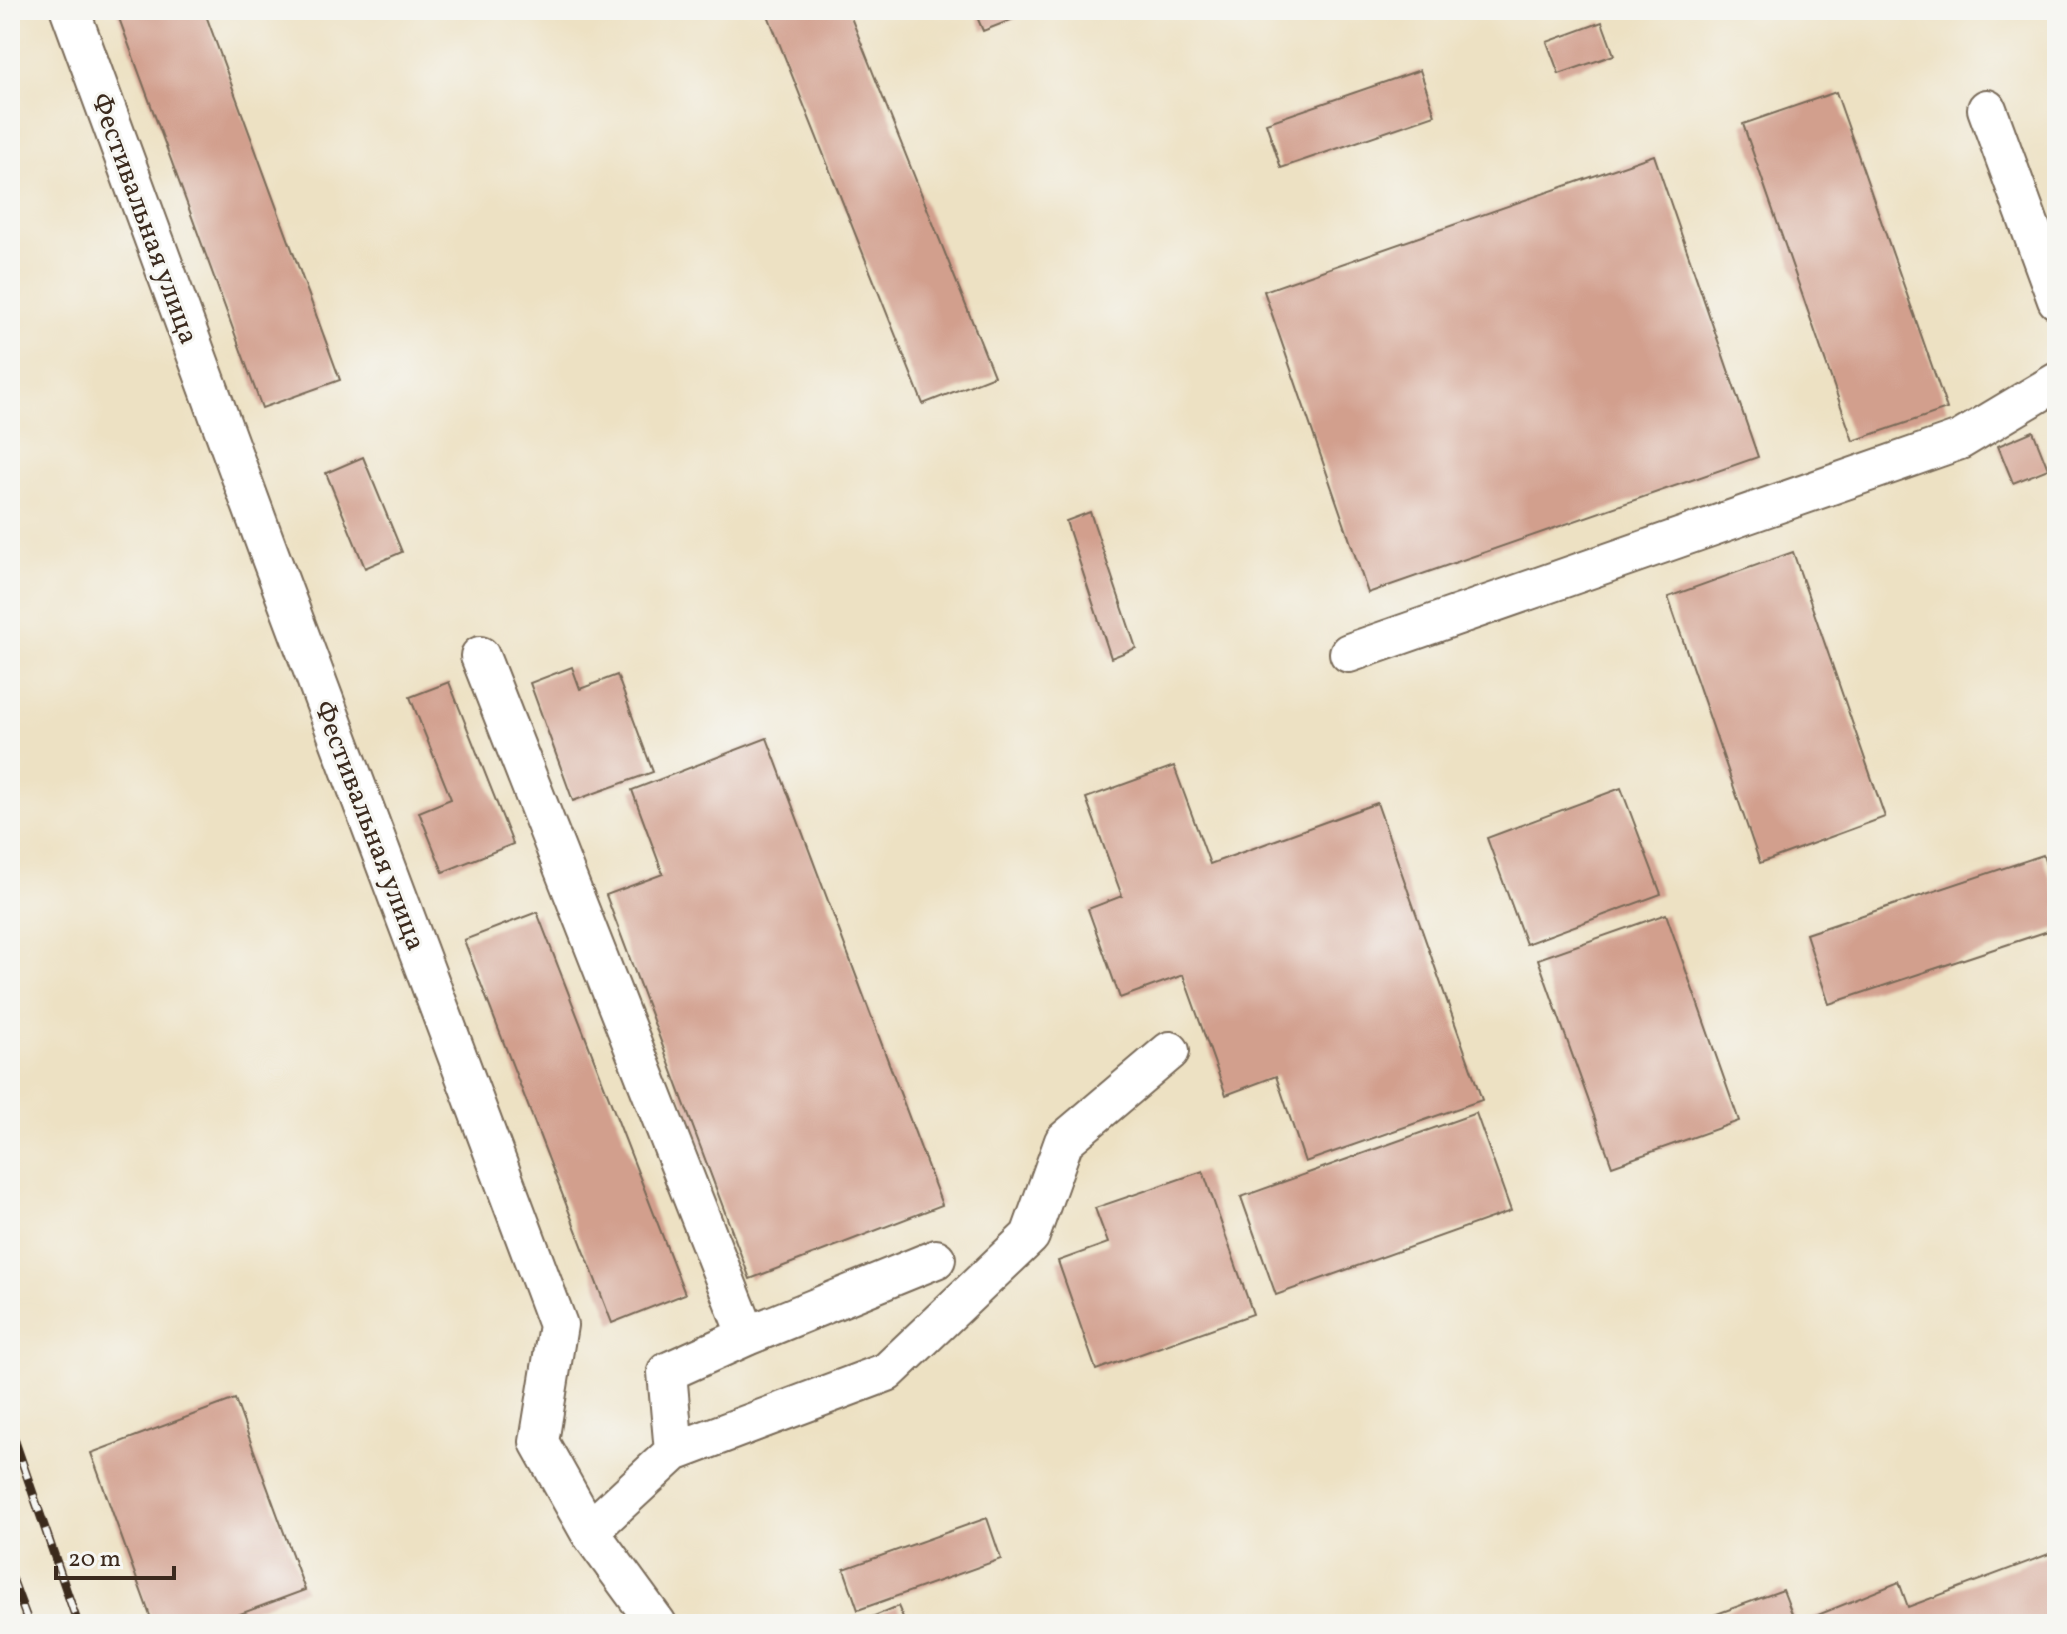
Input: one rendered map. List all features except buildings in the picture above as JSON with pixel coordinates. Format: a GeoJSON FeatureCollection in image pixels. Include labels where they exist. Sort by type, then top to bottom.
{"type":"FeatureCollection","features":[{"type":"Feature","properties":{"kind":"lane","name":"Фестивальная улица"},"geometry":{"type":"LineString","coordinates":[[70,10],[558,1325],[539,1442],[589,1531],[657,1624]]}},
{"type":"Feature","properties":{"kind":"lane"},"geometry":{"type":"LineString","coordinates":[[1987,109],[2057,300]]}},
{"type":"Feature","properties":{"kind":"lane"},"geometry":{"type":"LineString","coordinates":[[1349,653],[1960,440],[2057,382]]}},
{"type":"Feature","properties":{"kind":"lane"},"geometry":{"type":"LineString","coordinates":[[480,656],[747,1336]]}},
{"type":"Feature","properties":{"kind":"lane"},"geometry":{"type":"LineString","coordinates":[[589,1531],[674,1452],[887,1372],[1030,1236],[1064,1141],[1170,1051]]}},
{"type":"Feature","properties":{"kind":"lane"},"geometry":{"type":"LineString","coordinates":[[674,1452],[667,1372],[936,1259]]}},
{"type":"Feature","properties":{"kind":"railway"},"geometry":{"type":"LineString","coordinates":[[10,1427],[78,1624]]}},
{"type":"Feature","properties":{"kind":"railway"},"geometry":{"type":"LineString","coordinates":[[10,1573],[29,1624]]}}]}
